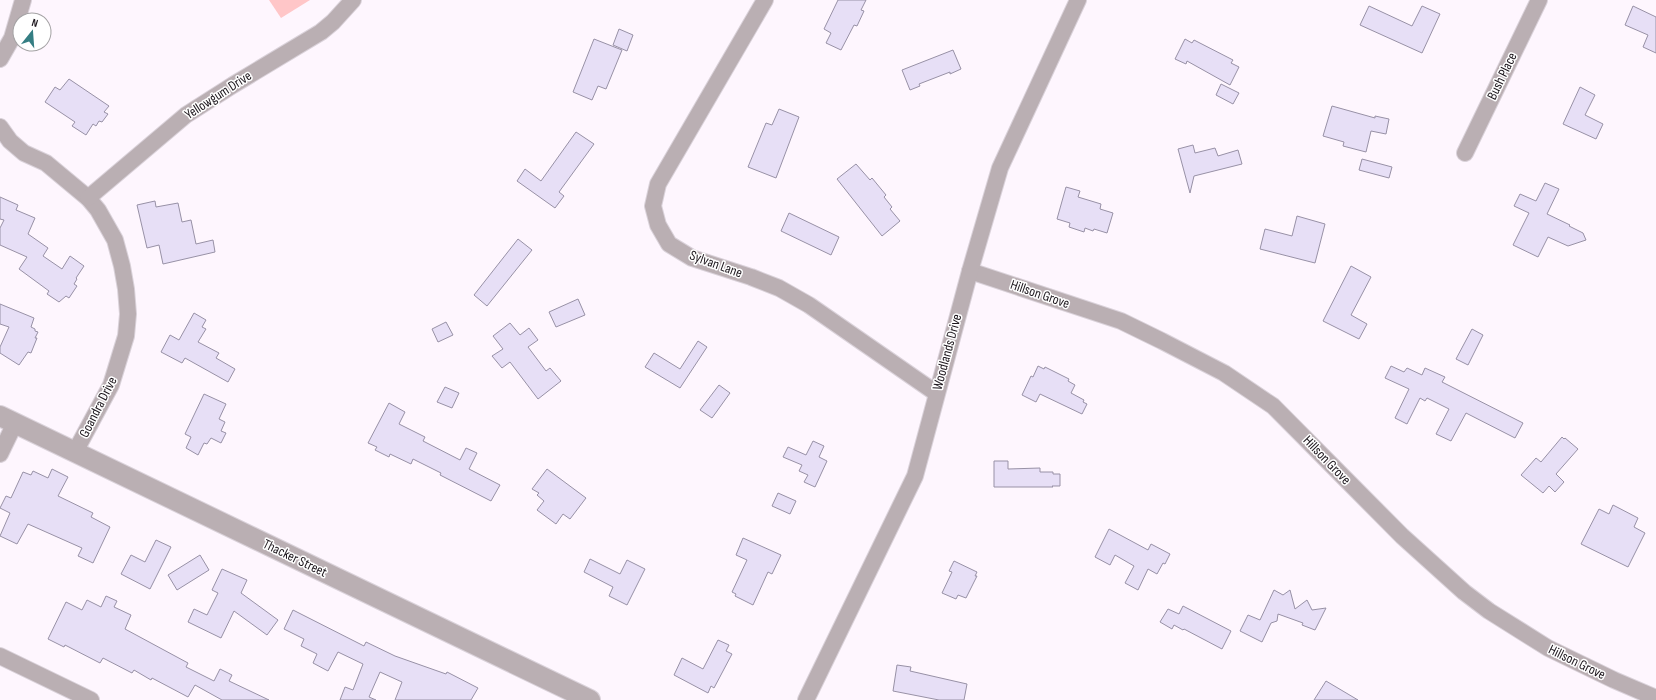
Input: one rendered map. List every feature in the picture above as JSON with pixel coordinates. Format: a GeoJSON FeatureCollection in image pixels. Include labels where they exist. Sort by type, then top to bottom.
{"type":"FeatureCollection","features":[{"type":"Feature","properties":{"kind":"street"},"geometry":{"type":"LineString","coordinates":[[0,59],[12,38],[23,0]]}},
{"type":"Feature","properties":{"kind":"street","name":"Yellowgum Drive"},"geometry":{"type":"LineString","coordinates":[[88,198],[186,115],[321,32],[333,22],[353,0]]}},
{"type":"Feature","properties":{"kind":"street","name":"Sylvan Lane"},"geometry":{"type":"LineString","coordinates":[[765,0],[658,184],[653,206],[658,225],[669,244],[692,258],[751,277],[779,288],[809,305],[936,393]]}},
{"type":"Feature","properties":{"kind":"street","name":"Woodlands Drive"},"geometry":{"type":"LineString","coordinates":[[806,700],[915,476],[936,393],[1000,168],[1078,0]]}},
{"type":"Feature","properties":{"kind":"street","name":"Bush Place"},"geometry":{"type":"LineString","coordinates":[[1465,152],[1539,0]]}},
{"type":"Feature","properties":{"kind":"street","name":"Goandra Drive"},"geometry":{"type":"LineString","coordinates":[[0,127],[10,141],[24,153],[46,163],[88,198],[98,210],[115,240],[126,289],[128,314],[126,336],[111,385],[75,452]]}},
{"type":"Feature","properties":{"kind":"street","name":"Hillson Grove"},"geometry":{"type":"LineString","coordinates":[[970,271],[1121,321],[1162,340],[1224,373],[1273,406],[1402,536],[1464,592],[1489,611],[1548,648],[1614,680],[1656,698]]}},
{"type":"Feature","properties":{"kind":"street"},"geometry":{"type":"LineString","coordinates":[[0,454],[7,420]]}},
{"type":"Feature","properties":{"kind":"street","name":"Thacker Street"},"geometry":{"type":"LineString","coordinates":[[7,420],[590,700]]}},
{"type":"Feature","properties":{"kind":"street"},"geometry":{"type":"LineString","coordinates":[[0,656],[91,700]]}},
{"type":"Feature","properties":{"kind":"shaded area"},"geometry":{"type":"Polygon","coordinates":[[[269,0],[310,0],[281,18],[269,0]]]}},
{"type":"Feature","properties":{"kind":"building"},"geometry":{"type":"Polygon","coordinates":[[[838,0],[866,0],[861,10],[864,11],[857,26],[854,25],[841,50],[826,43],[831,33],[824,29],[838,0]]]}},
{"type":"Feature","properties":{"kind":"building"},"geometry":{"type":"Polygon","coordinates":[[[1369,6],[1412,26],[1422,6],[1440,14],[1422,53],[1360,25],[1369,6]]]}},
{"type":"Feature","properties":{"kind":"building"},"geometry":{"type":"Polygon","coordinates":[[[1633,6],[1656,17],[1656,53],[1643,47],[1648,35],[1625,25],[1633,6]]]}},
{"type":"Feature","properties":{"kind":"building"},"geometry":{"type":"Polygon","coordinates":[[[619,29],[633,35],[627,51],[613,45],[619,29]]]}},
{"type":"Feature","properties":{"kind":"building"},"geometry":{"type":"Polygon","coordinates":[[[594,39],[622,50],[606,89],[598,86],[592,100],[573,92],[594,39]]]}},
{"type":"Feature","properties":{"kind":"building"},"geometry":{"type":"Polygon","coordinates":[[[1185,39],[1192,43],[1194,40],[1233,60],[1231,63],[1239,67],[1230,85],[1187,61],[1186,64],[1175,59],[1185,39]]]}},
{"type":"Feature","properties":{"kind":"building"},"geometry":{"type":"Polygon","coordinates":[[[953,50],[961,69],[919,84],[920,86],[910,90],[902,70],[953,50]]]}},
{"type":"Feature","properties":{"kind":"building"},"geometry":{"type":"Polygon","coordinates":[[[69,79],[109,106],[104,112],[108,114],[102,122],[99,121],[96,126],[93,124],[86,135],[72,126],[75,122],[45,102],[55,87],[60,90],[69,79]]]}},
{"type":"Feature","properties":{"kind":"building"},"geometry":{"type":"Polygon","coordinates":[[[1221,84],[1239,93],[1233,104],[1216,95],[1221,84]]]}},
{"type":"Feature","properties":{"kind":"building"},"geometry":{"type":"Polygon","coordinates":[[[1580,87],[1595,95],[1585,115],[1603,124],[1596,139],[1563,124],[1580,87]]]}},
{"type":"Feature","properties":{"kind":"building"},"geometry":{"type":"Polygon","coordinates":[[[1332,106],[1375,118],[1375,116],[1389,119],[1386,134],[1371,131],[1366,152],[1343,146],[1344,142],[1323,136],[1332,106]]]}},
{"type":"Feature","properties":{"kind":"building"},"geometry":{"type":"Polygon","coordinates":[[[779,109],[799,117],[776,178],[748,167],[766,123],[772,125],[779,109]]]}},
{"type":"Feature","properties":{"kind":"building"},"geometry":{"type":"Polygon","coordinates":[[[576,132],[594,144],[559,192],[564,196],[555,208],[517,181],[525,169],[541,181],[576,132]]]}},
{"type":"Feature","properties":{"kind":"building"},"geometry":{"type":"Polygon","coordinates":[[[1193,145],[1195,153],[1215,148],[1218,156],[1238,150],[1242,164],[1194,176],[1190,193],[1178,149],[1193,145]]]}},
{"type":"Feature","properties":{"kind":"building"},"geometry":{"type":"Polygon","coordinates":[[[1362,159],[1392,167],[1389,178],[1359,170],[1362,159]]]}},
{"type":"Feature","properties":{"kind":"building"},"geometry":{"type":"Polygon","coordinates":[[[856,164],[870,180],[872,178],[886,195],[884,197],[892,207],[890,209],[900,221],[882,236],[837,179],[856,164]]]}},
{"type":"Feature","properties":{"kind":"building"},"geometry":{"type":"Polygon","coordinates":[[[1545,183],[1559,189],[1547,214],[1583,233],[1586,240],[1568,246],[1548,237],[1538,257],[1513,245],[1529,213],[1514,206],[1520,194],[1536,201],[1545,183]]]}},
{"type":"Feature","properties":{"kind":"building"},"geometry":{"type":"Polygon","coordinates":[[[1066,187],[1080,191],[1078,197],[1101,204],[1100,209],[1113,213],[1107,233],[1085,228],[1084,232],[1069,227],[1070,223],[1057,219],[1066,187]]]}},
{"type":"Feature","properties":{"kind":"building"},"geometry":{"type":"Polygon","coordinates":[[[0,197],[18,205],[16,210],[35,218],[28,234],[48,248],[43,256],[62,269],[70,256],[84,266],[76,278],[77,279],[74,284],[77,286],[69,298],[66,296],[59,302],[47,294],[49,291],[19,269],[27,257],[0,245],[0,228],[4,220],[0,219],[0,197]]]}},
{"type":"Feature","properties":{"kind":"building"},"geometry":{"type":"Polygon","coordinates":[[[155,201],[156,207],[178,203],[182,222],[191,220],[196,244],[213,240],[215,252],[163,264],[159,245],[147,248],[137,205],[155,201]]]}},
{"type":"Feature","properties":{"kind":"building"},"geometry":{"type":"Polygon","coordinates":[[[789,213],[839,237],[831,255],[781,231],[789,213]]]}},
{"type":"Feature","properties":{"kind":"building"},"geometry":{"type":"Polygon","coordinates":[[[1297,216],[1325,224],[1315,263],[1260,249],[1265,229],[1292,236],[1297,216]]]}},
{"type":"Feature","properties":{"kind":"building"},"geometry":{"type":"Polygon","coordinates":[[[518,239],[532,250],[487,306],[474,295],[518,239]]]}},
{"type":"Feature","properties":{"kind":"building"},"geometry":{"type":"Polygon","coordinates":[[[1351,266],[1371,277],[1351,315],[1367,324],[1359,339],[1323,321],[1351,266]]]}},
{"type":"Feature","properties":{"kind":"building"},"geometry":{"type":"Polygon","coordinates":[[[578,299],[585,315],[556,327],[549,312],[578,299]]]}},
{"type":"Feature","properties":{"kind":"building"},"geometry":{"type":"Polygon","coordinates":[[[0,304],[34,318],[31,327],[38,332],[35,338],[37,338],[31,353],[28,352],[19,365],[0,353],[0,347],[9,327],[0,324],[0,304]]]}},
{"type":"Feature","properties":{"kind":"building"},"geometry":{"type":"Polygon","coordinates":[[[194,313],[206,320],[202,327],[206,329],[198,342],[219,353],[216,358],[235,369],[228,382],[185,358],[182,363],[161,352],[170,335],[179,340],[194,313]]]}},
{"type":"Feature","properties":{"kind":"building"},"geometry":{"type":"Polygon","coordinates":[[[446,322],[453,335],[438,342],[432,329],[446,322]]]}},
{"type":"Feature","properties":{"kind":"building"},"geometry":{"type":"Polygon","coordinates":[[[510,323],[520,335],[529,328],[538,340],[528,347],[546,371],[550,368],[561,381],[538,399],[510,362],[502,368],[492,356],[503,349],[493,336],[510,323]]]}},
{"type":"Feature","properties":{"kind":"building"},"geometry":{"type":"Polygon","coordinates":[[[1472,329],[1483,335],[1468,365],[1456,359],[1472,329]]]}},
{"type":"Feature","properties":{"kind":"building"},"geometry":{"type":"Polygon","coordinates":[[[698,341],[707,347],[680,388],[645,367],[654,353],[680,369],[698,341]]]}},
{"type":"Feature","properties":{"kind":"building"},"geometry":{"type":"Polygon","coordinates":[[[1038,366],[1044,369],[1045,367],[1069,379],[1068,381],[1075,385],[1071,393],[1084,400],[1083,402],[1087,404],[1082,414],[1040,394],[1036,402],[1022,395],[1031,376],[1033,377],[1038,366]]]}},
{"type":"Feature","properties":{"kind":"building"},"geometry":{"type":"Polygon","coordinates":[[[1391,366],[1404,372],[1407,368],[1422,375],[1425,368],[1445,377],[1442,382],[1523,423],[1515,438],[1466,413],[1451,441],[1436,434],[1449,409],[1427,398],[1425,401],[1420,398],[1407,424],[1395,418],[1409,389],[1385,378],[1391,366]]]}},
{"type":"Feature","properties":{"kind":"building"},"geometry":{"type":"Polygon","coordinates":[[[719,385],[730,393],[712,418],[700,410],[719,385]]]}},
{"type":"Feature","properties":{"kind":"building"},"geometry":{"type":"Polygon","coordinates":[[[445,387],[459,393],[452,408],[437,402],[445,387]]]}},
{"type":"Feature","properties":{"kind":"building"},"geometry":{"type":"Polygon","coordinates":[[[204,394],[226,404],[219,419],[225,422],[221,431],[226,433],[221,443],[211,438],[207,444],[204,443],[198,455],[186,448],[191,437],[185,434],[204,394]]]}},
{"type":"Feature","properties":{"kind":"building"},"geometry":{"type":"Polygon","coordinates":[[[389,403],[405,412],[399,424],[425,437],[423,441],[460,460],[466,448],[477,453],[469,469],[500,485],[491,501],[440,475],[441,473],[413,459],[411,464],[390,454],[389,457],[375,450],[377,447],[368,443],[389,403]]]}},
{"type":"Feature","properties":{"kind":"building"},"geometry":{"type":"Polygon","coordinates":[[[1562,437],[1578,449],[1556,474],[1564,482],[1555,492],[1549,486],[1543,493],[1521,475],[1536,458],[1541,462],[1562,437]]]}},
{"type":"Feature","properties":{"kind":"building"},"geometry":{"type":"Polygon","coordinates":[[[813,441],[824,446],[819,457],[827,461],[815,487],[804,482],[808,475],[799,471],[802,465],[783,457],[788,447],[806,455],[813,441]]]}},
{"type":"Feature","properties":{"kind":"building"},"geometry":{"type":"Polygon","coordinates":[[[994,461],[1008,461],[1008,469],[1040,468],[1040,472],[1053,472],[1053,474],[1060,474],[1060,486],[994,487],[994,461]]]}},
{"type":"Feature","properties":{"kind":"building"},"geometry":{"type":"Polygon","coordinates":[[[52,469],[68,477],[58,496],[93,513],[91,517],[110,527],[93,563],[78,556],[82,548],[28,524],[17,544],[0,536],[10,513],[0,508],[6,496],[11,498],[23,472],[31,475],[33,471],[48,478],[52,469]]]}},
{"type":"Feature","properties":{"kind":"building"},"geometry":{"type":"Polygon","coordinates":[[[547,469],[586,498],[570,519],[563,514],[556,524],[537,510],[544,501],[537,495],[539,493],[532,489],[547,469]]]}},
{"type":"Feature","properties":{"kind":"building"},"geometry":{"type":"Polygon","coordinates":[[[778,493],[796,501],[790,514],[772,506],[778,493]]]}},
{"type":"Feature","properties":{"kind":"building"},"geometry":{"type":"Polygon","coordinates":[[[1613,505],[1638,518],[1634,527],[1645,533],[1628,567],[1581,544],[1599,509],[1609,514],[1613,505]]]}},
{"type":"Feature","properties":{"kind":"building"},"geometry":{"type":"Polygon","coordinates":[[[1109,529],[1148,550],[1151,544],[1170,554],[1165,564],[1163,563],[1157,574],[1148,569],[1138,590],[1125,583],[1134,566],[1115,555],[1110,565],[1095,557],[1109,529]]]}},
{"type":"Feature","properties":{"kind":"building"},"geometry":{"type":"Polygon","coordinates":[[[743,538],[781,555],[772,574],[768,572],[753,605],[735,596],[736,594],[732,592],[747,560],[736,555],[743,538]]]}},
{"type":"Feature","properties":{"kind":"building"},"geometry":{"type":"Polygon","coordinates":[[[156,540],[171,547],[150,589],[121,574],[131,555],[145,562],[156,540]]]}},
{"type":"Feature","properties":{"kind":"building"},"geometry":{"type":"Polygon","coordinates":[[[200,555],[209,570],[177,590],[168,575],[200,555]]]}},
{"type":"Feature","properties":{"kind":"building"},"geometry":{"type":"Polygon","coordinates":[[[590,559],[620,574],[627,560],[645,569],[627,605],[609,596],[613,587],[584,572],[590,559]]]}},
{"type":"Feature","properties":{"kind":"building"},"geometry":{"type":"Polygon","coordinates":[[[954,561],[977,572],[975,576],[977,576],[966,598],[958,595],[956,599],[942,593],[952,572],[949,571],[954,561]]]}},
{"type":"Feature","properties":{"kind":"building"},"geometry":{"type":"Polygon","coordinates":[[[222,569],[247,580],[241,593],[278,620],[267,635],[234,611],[221,638],[188,622],[194,609],[207,615],[218,593],[212,590],[222,569]]]}},
{"type":"Feature","properties":{"kind":"building"},"geometry":{"type":"Polygon","coordinates":[[[1274,590],[1283,595],[1290,590],[1295,609],[1307,600],[1312,610],[1326,608],[1315,630],[1302,625],[1303,623],[1278,614],[1277,621],[1271,623],[1262,642],[1240,631],[1248,615],[1260,620],[1274,590]]]}},
{"type":"Feature","properties":{"kind":"building"},"geometry":{"type":"Polygon","coordinates":[[[106,596],[117,601],[114,607],[131,615],[125,629],[188,663],[186,667],[214,681],[220,669],[232,675],[229,681],[269,700],[222,700],[195,685],[188,697],[152,678],[151,680],[134,670],[132,673],[103,658],[100,663],[65,645],[64,647],[48,639],[66,602],[82,610],[87,600],[101,607],[106,596]]]}},
{"type":"Feature","properties":{"kind":"building"},"geometry":{"type":"Polygon","coordinates":[[[1183,606],[1231,631],[1222,649],[1184,629],[1183,630],[1174,625],[1172,629],[1160,622],[1168,609],[1179,614],[1183,606]]]}},
{"type":"Feature","properties":{"kind":"building"},"geometry":{"type":"Polygon","coordinates":[[[293,610],[364,646],[366,642],[395,656],[446,674],[447,672],[478,688],[471,700],[395,700],[402,682],[380,672],[369,697],[376,700],[340,700],[345,687],[353,690],[363,664],[338,652],[328,671],[313,663],[317,654],[301,646],[304,639],[284,629],[293,610]]]}},
{"type":"Feature","properties":{"kind":"building"},"geometry":{"type":"Polygon","coordinates":[[[718,640],[729,645],[726,651],[732,654],[714,688],[711,686],[708,693],[674,675],[682,658],[703,669],[718,640]]]}},
{"type":"Feature","properties":{"kind":"building"},"geometry":{"type":"Polygon","coordinates":[[[897,665],[911,667],[910,671],[967,684],[964,700],[939,700],[893,691],[897,665]]]}},
{"type":"Feature","properties":{"kind":"building"},"geometry":{"type":"Polygon","coordinates":[[[1326,681],[1358,700],[1314,700],[1326,681]]]}}]}
